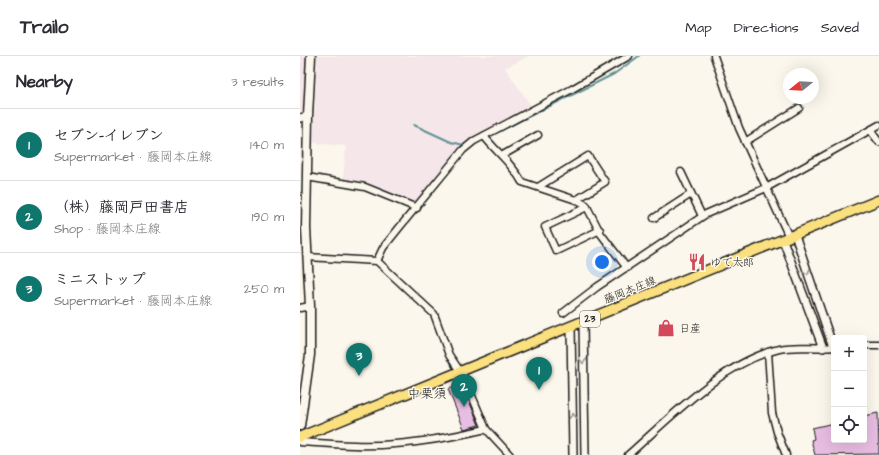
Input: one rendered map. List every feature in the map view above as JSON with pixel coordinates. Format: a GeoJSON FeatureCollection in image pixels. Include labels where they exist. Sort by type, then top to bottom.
{"type":"FeatureCollection","features":[{"type":"Feature","properties":{"kind":"main road"},"geometry":{"type":"LineString","coordinates":[[300,426],[310,355],[310,306],[307,256],[303,228],[306,177],[304,117],[311,56]]}},
{"type":"Feature","properties":{"kind":"main road","name":"藤岡本庄線"},"geometry":{"type":"LineString","coordinates":[[300,437],[572,327],[879,200]]}},
{"type":"Feature","properties":{"kind":"street"},"geometry":{"type":"LineString","coordinates":[[377,261],[387,243],[463,150],[484,136],[605,71],[629,56]]}},
{"type":"Feature","properties":{"kind":"street"},"geometry":{"type":"LineString","coordinates":[[714,56],[745,142],[789,237],[831,340]]}},
{"type":"Feature","properties":{"kind":"street"},"geometry":{"type":"LineString","coordinates":[[745,142],[799,108]]}},
{"type":"Feature","properties":{"kind":"street"},"geometry":{"type":"LineString","coordinates":[[563,313],[597,287],[702,216],[766,188],[879,125]]}},
{"type":"Feature","properties":{"kind":"street"},"geometry":{"type":"LineString","coordinates":[[870,130],[879,142]]}},
{"type":"Feature","properties":{"kind":"street"},"geometry":{"type":"LineString","coordinates":[[503,155],[538,135]]}},
{"type":"Feature","properties":{"kind":"street"},"geometry":{"type":"LineString","coordinates":[[484,136],[497,152],[503,155],[514,168],[522,182],[576,200],[587,207],[600,230],[627,268]]}},
{"type":"Feature","properties":{"kind":"street"},"geometry":{"type":"LineString","coordinates":[[538,187],[588,156],[605,182],[576,200]]}},
{"type":"Feature","properties":{"kind":"street"},"geometry":{"type":"LineString","coordinates":[[682,172],[702,216]]}},
{"type":"Feature","properties":{"kind":"street"},"geometry":{"type":"LineString","coordinates":[[306,177],[364,188],[417,208]]}},
{"type":"Feature","properties":{"kind":"street"},"geometry":{"type":"LineString","coordinates":[[654,218],[691,194]]}},
{"type":"Feature","properties":{"kind":"street"},"geometry":{"type":"LineString","coordinates":[[587,207],[545,227],[556,251],[600,230]]}},
{"type":"Feature","properties":{"kind":"street"},"geometry":{"type":"LineString","coordinates":[[789,237],[823,348]]}},
{"type":"Feature","properties":{"kind":"street"},"geometry":{"type":"LineString","coordinates":[[307,256],[377,261],[434,314],[438,328],[445,340],[449,355],[461,372],[486,429],[510,455]]}},
{"type":"Feature","properties":{"kind":"street"},"geometry":{"type":"LineString","coordinates":[[300,308],[310,306]]}},
{"type":"Feature","properties":{"kind":"street"},"geometry":{"type":"LineString","coordinates":[[583,322],[585,455]]}},
{"type":"Feature","properties":{"kind":"street"},"geometry":{"type":"LineString","coordinates":[[572,327],[573,455]]}},
{"type":"Feature","properties":{"kind":"street"},"geometry":{"type":"LineString","coordinates":[[867,346],[879,345]]}},
{"type":"Feature","properties":{"kind":"street"},"geometry":{"type":"LineString","coordinates":[[628,455],[721,375],[742,363],[781,348],[831,347]]}},
{"type":"Feature","properties":{"kind":"street"},"geometry":{"type":"LineString","coordinates":[[768,352],[772,413],[777,432],[786,455]]}},
{"type":"Feature","properties":{"kind":"street"},"geometry":{"type":"LineString","coordinates":[[300,442],[339,445],[395,444],[455,436],[486,429]]}},
{"type":"Feature","properties":{"kind":"shaded area"},"geometry":{"type":"Polygon","coordinates":[[[300,56],[308,56],[305,108],[300,112],[300,56]]]}},
{"type":"Feature","properties":{"kind":"shaded area"},"geometry":{"type":"Polygon","coordinates":[[[317,56],[529,56],[505,68],[531,106],[467,141],[416,205],[343,180],[346,146],[313,143],[317,56]]]}},
{"type":"Feature","properties":{"kind":"building"},"geometry":{"type":"Polygon","coordinates":[[[462,384],[479,425],[464,429],[448,389],[462,384]]]}},
{"type":"Feature","properties":{"kind":"building"},"geometry":{"type":"Polygon","coordinates":[[[878,413],[879,454],[815,455],[811,440],[814,439],[812,428],[831,424],[831,443],[867,443],[867,415],[878,413]]]}},
{"type":"Feature","properties":{"kind":"waterway"},"geometry":{"type":"LineString","coordinates":[[498,132],[614,74],[639,56]]}},
{"type":"Feature","properties":{"kind":"waterway"},"geometry":{"type":"LineString","coordinates":[[414,125],[451,142],[464,145]]}},
{"type":"Feature","properties":{"kind":"place","name":"ゆで太郎"},"geometry":{"type":"Point","coordinates":[697,262]}},
{"type":"Feature","properties":{"kind":"place","name":"日産"},"geometry":{"type":"Point","coordinates":[666,328]}},
{"type":"Feature","properties":{"kind":"place","name":"ミニストップ"},"geometry":{"type":"Point","coordinates":[359,376]}},
{"type":"Feature","properties":{"kind":"place","name":"セブン-イレブン"},"geometry":{"type":"Point","coordinates":[539,390]}},
{"type":"Feature","properties":{"kind":"place","name":"（株）藤岡戸田書店"},"geometry":{"type":"Point","coordinates":[464,407]}},
{"type":"Feature","properties":{"kind":"district","name":"中栗須"},"geometry":{"type":"Point","coordinates":[427,394]}}]}
